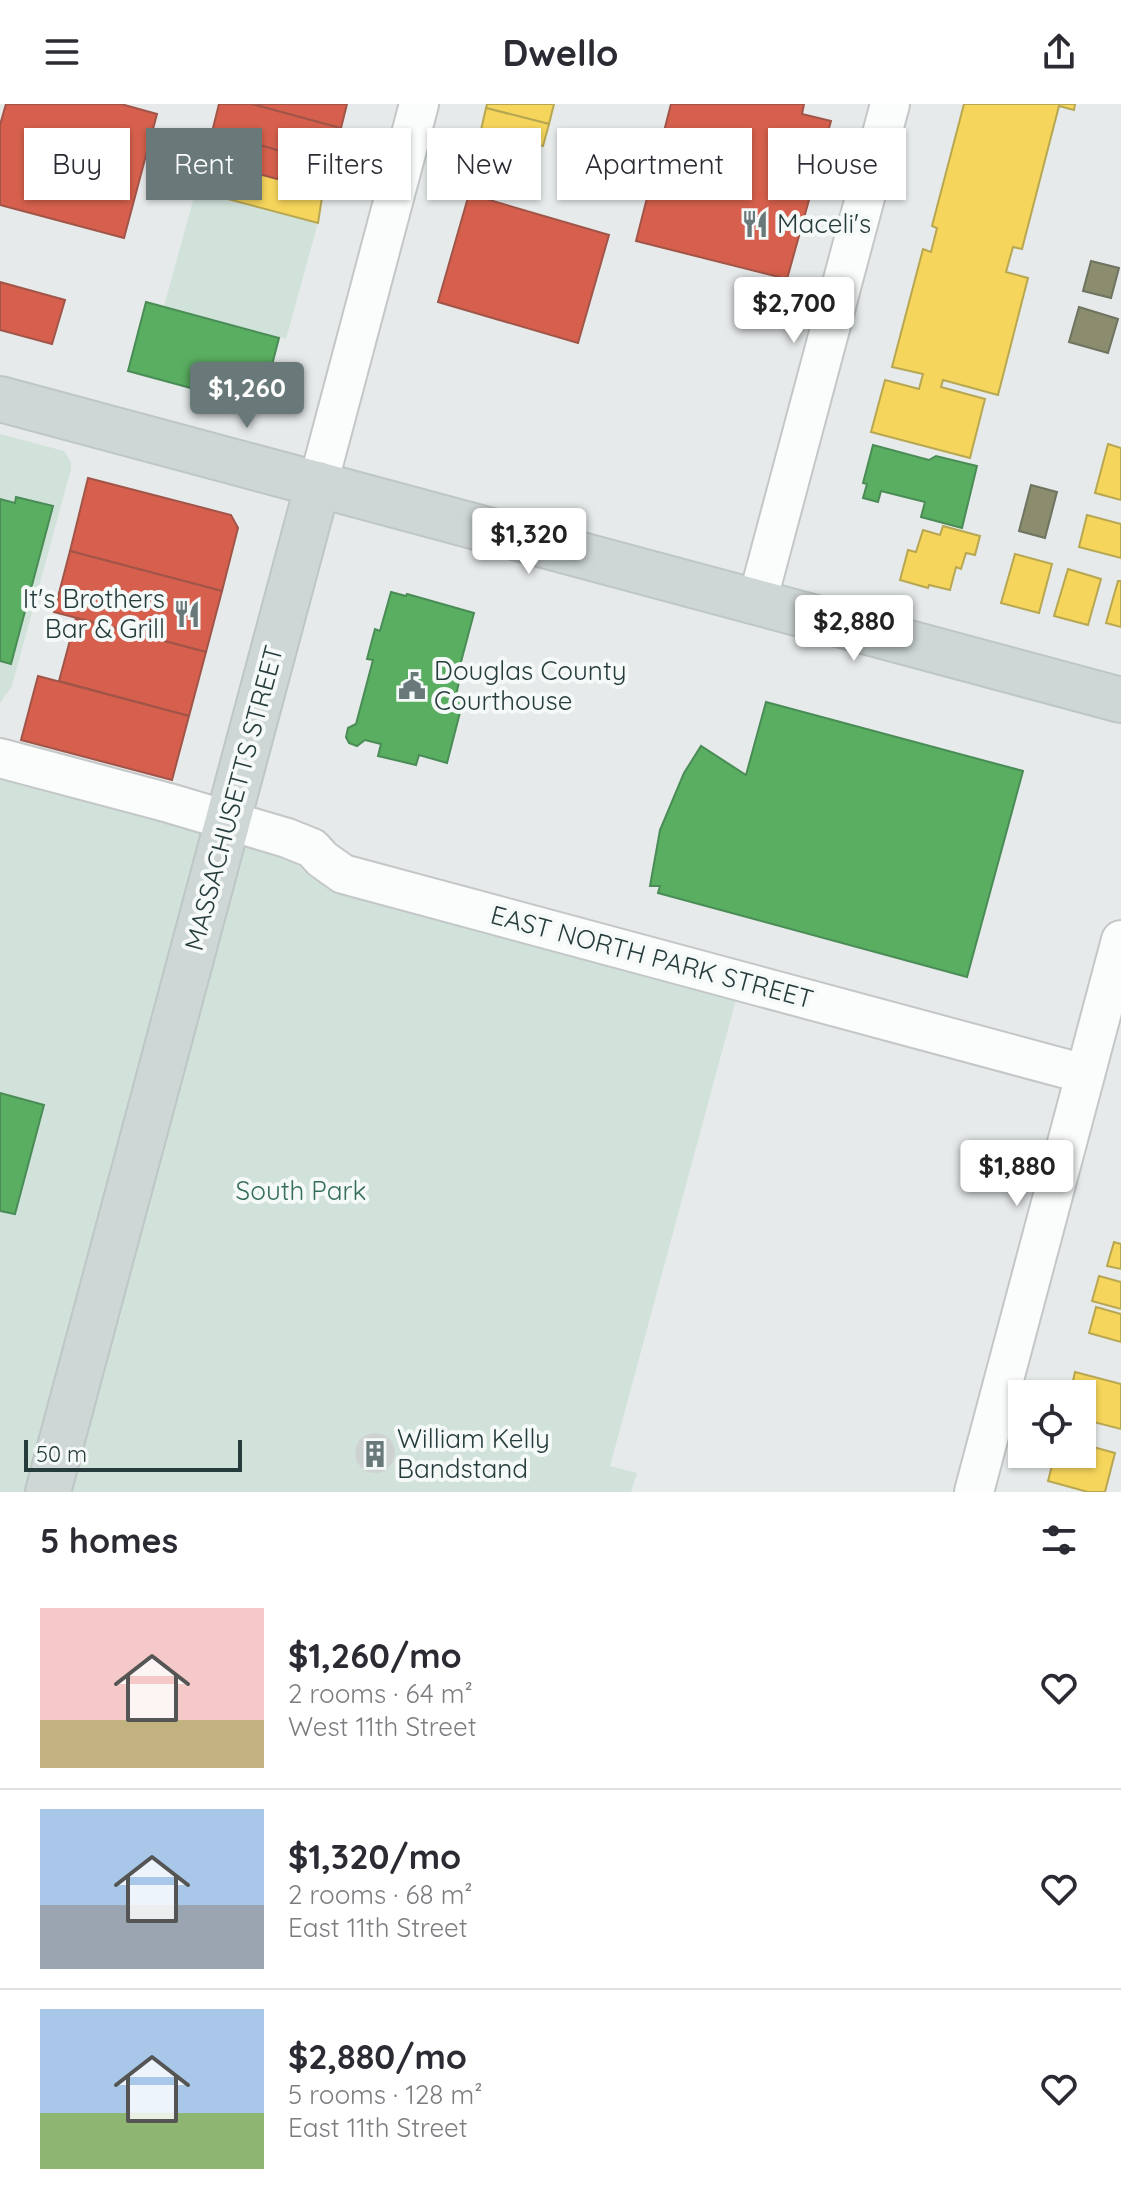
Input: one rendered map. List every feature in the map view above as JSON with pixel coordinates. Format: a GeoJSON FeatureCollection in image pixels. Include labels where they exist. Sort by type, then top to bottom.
{"type":"FeatureCollection","features":[{"type":"Feature","properties":{"kind":"main road"},"geometry":{"type":"LineString","coordinates":[[0,399],[1121,700]]}},
{"type":"Feature","properties":{"kind":"main road","name":"MASSACHUSETTS STREET"},"geometry":{"type":"LineString","coordinates":[[48,1492],[318,484]]}},
{"type":"Feature","properties":{"kind":"street","name":"MASSACHUSETTS STREET"},"geometry":{"type":"LineString","coordinates":[[318,484],[419,104]]}},
{"type":"Feature","properties":{"kind":"street"},"geometry":{"type":"LineString","coordinates":[[757,602],[890,104]]}},
{"type":"Feature","properties":{"kind":"street","name":"EAST NORTH PARK STREET"},"geometry":{"type":"LineString","coordinates":[[0,758],[228,821],[312,848],[343,874],[1085,1074]]}},
{"type":"Feature","properties":{"kind":"street"},"geometry":{"type":"LineString","coordinates":[[974,1492],[1121,940]]}},
{"type":"Feature","properties":{"kind":"green space"},"geometry":{"type":"Polygon","coordinates":[[[193,200],[233,200],[318,223],[286,339],[164,306],[193,200]]]}},
{"type":"Feature","properties":{"kind":"green space"},"geometry":{"type":"Polygon","coordinates":[[[0,434],[64,451],[71,462],[71,469],[12,686],[0,703],[0,434]]]}},
{"type":"Feature","properties":{"kind":"green space","name":"South Park"},"geometry":{"type":"Polygon","coordinates":[[[0,774],[290,857],[310,877],[330,887],[737,996],[610,1466],[637,1473],[631,1492],[0,1492],[0,774]]]}},
{"type":"Feature","properties":{"kind":"building: Homes"},"geometry":{"type":"Polygon","coordinates":[[[487,104],[554,104],[549,124],[486,108],[487,104]]]}},
{"type":"Feature","properties":{"kind":"building: Homes"},"geometry":{"type":"Polygon","coordinates":[[[964,104],[1075,104],[1074,110],[1059,106],[1022,249],[1013,247],[1006,272],[1028,278],[998,395],[943,380],[941,387],[985,399],[970,458],[871,432],[885,380],[919,389],[923,374],[892,367],[923,249],[931,252],[937,228],[932,226],[964,104]]]}},
{"type":"Feature","properties":{"kind":"building: Homes"},"geometry":{"type":"Polygon","coordinates":[[[486,108],[549,124],[543,146],[541,128],[481,128],[486,108]]]}},
{"type":"Feature","properties":{"kind":"building: Homes"},"geometry":{"type":"Polygon","coordinates":[[[262,175],[278,179],[278,200],[322,200],[318,223],[232,200],[262,200],[262,175]]]}},
{"type":"Feature","properties":{"kind":"building: Homes"},"geometry":{"type":"Polygon","coordinates":[[[1108,444],[1121,448],[1121,500],[1095,493],[1108,444]]]}},
{"type":"Feature","properties":{"kind":"building: Homes"},"geometry":{"type":"Polygon","coordinates":[[[1087,515],[1121,524],[1121,558],[1079,547],[1087,515]]]}},
{"type":"Feature","properties":{"kind":"building: Homes"},"geometry":{"type":"Polygon","coordinates":[[[943,526],[980,536],[975,555],[966,553],[961,569],[956,567],[950,590],[900,580],[908,550],[916,552],[923,530],[940,535],[943,526]]]}},
{"type":"Feature","properties":{"kind":"building: Homes"},"geometry":{"type":"Polygon","coordinates":[[[1015,554],[1052,564],[1039,613],[1001,603],[1015,554]]]}},
{"type":"Feature","properties":{"kind":"building: Homes"},"geometry":{"type":"Polygon","coordinates":[[[1068,569],[1101,579],[1088,625],[1054,616],[1068,569]]]}},
{"type":"Feature","properties":{"kind":"building: Homes"},"geometry":{"type":"Polygon","coordinates":[[[1118,581],[1121,581],[1121,627],[1106,623],[1118,581]]]}},
{"type":"Feature","properties":{"kind":"building: Homes"},"geometry":{"type":"Polygon","coordinates":[[[1114,1242],[1121,1244],[1121,1269],[1107,1266],[1114,1242]]]}},
{"type":"Feature","properties":{"kind":"building: Homes"},"geometry":{"type":"Polygon","coordinates":[[[1099,1276],[1121,1282],[1121,1309],[1092,1301],[1099,1276]]]}},
{"type":"Feature","properties":{"kind":"building: Homes"},"geometry":{"type":"Polygon","coordinates":[[[1096,1307],[1121,1314],[1121,1342],[1089,1333],[1096,1307]]]}},
{"type":"Feature","properties":{"kind":"building: Homes"},"geometry":{"type":"Polygon","coordinates":[[[1075,1372],[1121,1384],[1121,1429],[1096,1423],[1096,1380],[1073,1380],[1075,1372]]]}},
{"type":"Feature","properties":{"kind":"building: Homes"},"geometry":{"type":"Polygon","coordinates":[[[1096,1448],[1115,1453],[1105,1492],[1088,1492],[1048,1481],[1051,1468],[1096,1468],[1096,1448]]]}},
{"type":"Feature","properties":{"kind":"building: Shops"},"geometry":{"type":"Polygon","coordinates":[[[6,104],[121,104],[157,114],[153,128],[146,128],[146,155],[124,238],[0,205],[0,125],[6,104]]]}},
{"type":"Feature","properties":{"kind":"building: Shops"},"geometry":{"type":"Polygon","coordinates":[[[219,104],[252,104],[341,128],[278,128],[278,150],[262,146],[262,128],[213,128],[219,104]]]}},
{"type":"Feature","properties":{"kind":"building: Shops"},"geometry":{"type":"Polygon","coordinates":[[[252,104],[347,104],[341,128],[252,104]]]}},
{"type":"Feature","properties":{"kind":"building: Shops"},"geometry":{"type":"Polygon","coordinates":[[[671,104],[804,104],[802,114],[831,121],[829,128],[768,128],[768,200],[809,200],[787,279],[636,241],[646,200],[752,200],[752,128],[665,128],[671,104]]]}},
{"type":"Feature","properties":{"kind":"building: Shops"},"geometry":{"type":"Polygon","coordinates":[[[262,146],[278,150],[278,179],[262,175],[262,146]]]}},
{"type":"Feature","properties":{"kind":"building: Shops"},"geometry":{"type":"Polygon","coordinates":[[[467,200],[489,200],[609,235],[578,343],[438,302],[467,200]]]}},
{"type":"Feature","properties":{"kind":"building: Shops"},"geometry":{"type":"Polygon","coordinates":[[[0,282],[65,300],[52,344],[0,330],[0,282]]]}},
{"type":"Feature","properties":{"kind":"building: Shops"},"geometry":{"type":"Polygon","coordinates":[[[88,478],[231,515],[238,528],[222,591],[70,551],[88,478]]]}},
{"type":"Feature","properties":{"kind":"building: Shops"},"geometry":{"type":"Polygon","coordinates":[[[70,551],[222,591],[206,652],[54,612],[70,551]]]}},
{"type":"Feature","properties":{"kind":"building: Shops"},"geometry":{"type":"Polygon","coordinates":[[[76,618],[206,652],[189,716],[59,681],[76,618]]]}},
{"type":"Feature","properties":{"kind":"building: Shops"},"geometry":{"type":"Polygon","coordinates":[[[38,676],[189,716],[172,780],[21,740],[38,676]]]}},
{"type":"Feature","properties":{"kind":"building: Public"},"geometry":{"type":"Polygon","coordinates":[[[146,302],[279,338],[261,407],[128,371],[146,302]]]}},
{"type":"Feature","properties":{"kind":"building: Public"},"geometry":{"type":"Polygon","coordinates":[[[873,445],[929,460],[936,456],[977,466],[962,528],[921,517],[925,502],[881,491],[878,502],[863,498],[867,484],[863,483],[873,445]]]}},
{"type":"Feature","properties":{"kind":"building: Public"},"geometry":{"type":"Polygon","coordinates":[[[16,497],[53,506],[11,664],[0,661],[0,499],[15,503],[16,497]]]}},
{"type":"Feature","properties":{"kind":"building: Public","name":"Douglas County Courthouse"},"geometry":{"type":"Polygon","coordinates":[[[391,592],[474,613],[457,677],[460,678],[456,695],[464,697],[447,763],[419,755],[416,765],[378,756],[381,744],[365,740],[357,746],[349,743],[346,737],[348,728],[356,724],[373,660],[367,659],[375,629],[380,631],[391,592]]]}},
{"type":"Feature","properties":{"kind":"building: Public"},"geometry":{"type":"Polygon","coordinates":[[[766,702],[1023,771],[967,977],[658,893],[660,886],[650,886],[660,830],[684,773],[701,746],[746,775],[766,702]]]}},
{"type":"Feature","properties":{"kind":"building: Public"},"geometry":{"type":"Polygon","coordinates":[[[0,1093],[44,1105],[15,1214],[0,1211],[0,1093]]]}},
{"type":"Feature","properties":{"kind":"building: Industry"},"geometry":{"type":"Polygon","coordinates":[[[1091,261],[1119,268],[1111,298],[1083,291],[1091,261]]]}},
{"type":"Feature","properties":{"kind":"building: Industry"},"geometry":{"type":"Polygon","coordinates":[[[1079,307],[1118,319],[1108,353],[1069,342],[1079,307]]]}},
{"type":"Feature","properties":{"kind":"building: Industry"},"geometry":{"type":"Polygon","coordinates":[[[1031,485],[1057,492],[1045,538],[1019,531],[1031,485]]]}},
{"type":"Feature","properties":{"kind":"building: Other","name":"William Kelly Bandstand"},"geometry":{"type":"Polygon","coordinates":[[[375,1434],[389,1439],[394,1453],[389,1467],[375,1472],[361,1467],[356,1453],[361,1439],[375,1434]]]}},
{"type":"Feature","properties":{"kind":"place","name":"Maceli's"},"geometry":{"type":"Point","coordinates":[755,224]}},
{"type":"Feature","properties":{"kind":"place","name":"It's Brothers Bar & Grill"},"geometry":{"type":"Point","coordinates":[187,614]}},
{"type":"Feature","properties":{"kind":"place","name":"Douglas County Courthouse"},"geometry":{"type":"Point","coordinates":[412,686]}},
{"type":"Feature","properties":{"kind":"place","name":"William Kelly Bandstand"},"geometry":{"type":"Point","coordinates":[375,1454]}}]}
